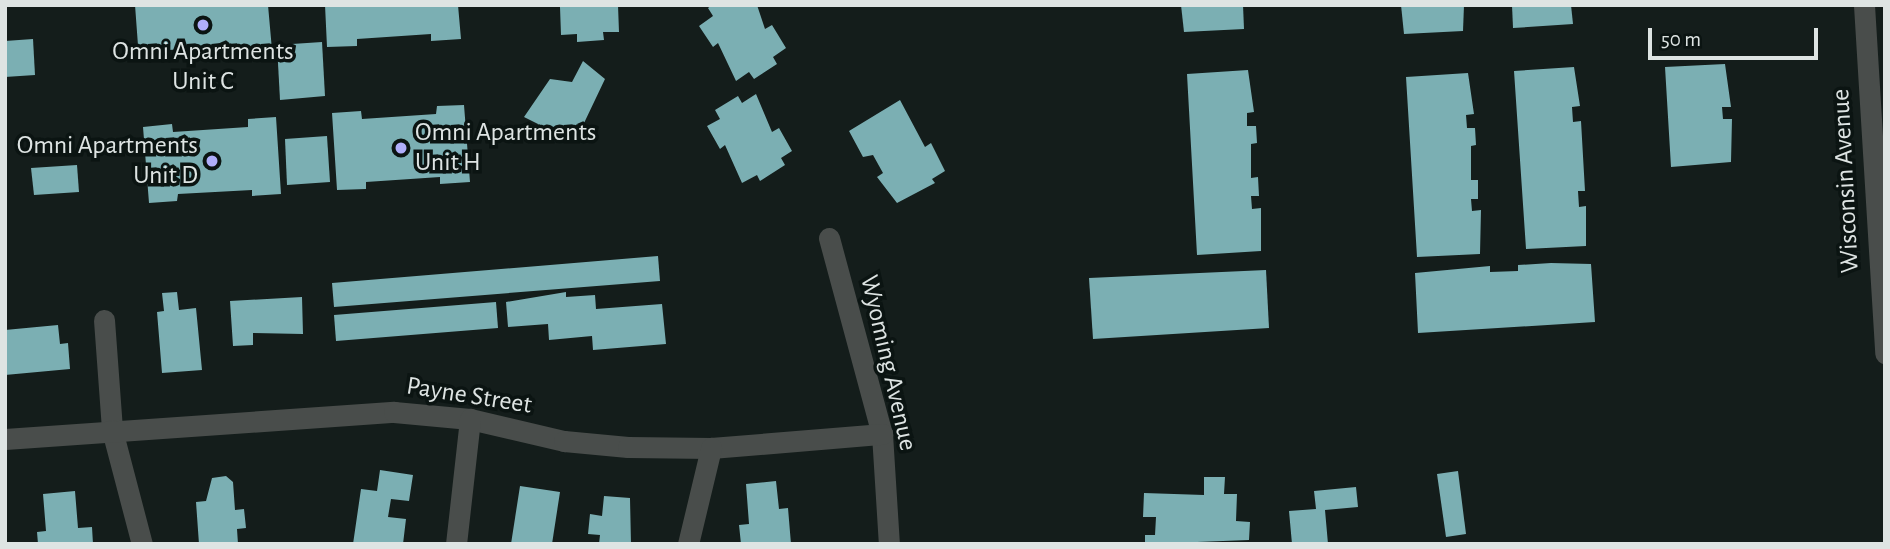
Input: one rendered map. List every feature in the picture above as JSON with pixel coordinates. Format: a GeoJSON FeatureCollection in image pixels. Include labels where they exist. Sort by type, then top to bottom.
{"type":"FeatureCollection","features":[{"type":"Feature","properties":{"kind":"street","name":"Wisconsin Avenue"},"geometry":{"type":"LineString","coordinates":[[1864,5],[1885,353]]}},
{"type":"Feature","properties":{"kind":"street","name":"Wyoming Avenue"},"geometry":{"type":"LineString","coordinates":[[829,238],[882,434],[889,544]]}},
{"type":"Feature","properties":{"kind":"street"},"geometry":{"type":"LineString","coordinates":[[104,320],[112,430],[142,544]]}},
{"type":"Feature","properties":{"kind":"street","name":"Payne Street"},"geometry":{"type":"LineString","coordinates":[[5,439],[394,412],[470,419],[564,441],[711,448],[882,434]]}},
{"type":"Feature","properties":{"kind":"street"},"geometry":{"type":"LineString","coordinates":[[456,544],[470,419]]}},
{"type":"Feature","properties":{"kind":"street"},"geometry":{"type":"LineString","coordinates":[[688,544],[711,448]]}},
{"type":"Feature","properties":{"kind":"building","name":"Omni Apartments Unit C"},"geometry":{"type":"Polygon","coordinates":[[[135,5],[268,5],[272,50],[242,52],[242,46],[168,50],[167,57],[139,59],[135,5]]]}},
{"type":"Feature","properties":{"kind":"building"},"geometry":{"type":"Polygon","coordinates":[[[325,5],[458,5],[461,39],[431,41],[431,34],[357,39],[357,46],[327,47],[325,5]]]}},
{"type":"Feature","properties":{"kind":"building"},"geometry":{"type":"Polygon","coordinates":[[[618,5],[619,32],[603,32],[604,40],[577,42],[577,34],[561,35],[560,7],[618,5]]]}},
{"type":"Feature","properties":{"kind":"building"},"geometry":{"type":"Polygon","coordinates":[[[712,5],[757,5],[765,29],[772,25],[786,48],[773,57],[777,64],[754,79],[749,72],[736,81],[718,43],[713,47],[699,26],[713,16],[708,8],[712,5]]]}},
{"type":"Feature","properties":{"kind":"building"},"geometry":{"type":"Polygon","coordinates":[[[1181,5],[1243,5],[1244,29],[1184,32],[1181,5]]]}},
{"type":"Feature","properties":{"kind":"building"},"geometry":{"type":"Polygon","coordinates":[[[1401,5],[1464,5],[1463,31],[1404,34],[1401,5]]]}},
{"type":"Feature","properties":{"kind":"building"},"geometry":{"type":"Polygon","coordinates":[[[1512,5],[1571,5],[1573,24],[1513,28],[1512,5]]]}},
{"type":"Feature","properties":{"kind":"building"},"geometry":{"type":"Polygon","coordinates":[[[33,39],[35,75],[5,77],[5,41],[33,39]]]}},
{"type":"Feature","properties":{"kind":"building"},"geometry":{"type":"Polygon","coordinates":[[[322,42],[325,96],[280,100],[277,45],[322,42]]]}},
{"type":"Feature","properties":{"kind":"building"},"geometry":{"type":"Polygon","coordinates":[[[583,61],[605,79],[575,142],[562,136],[558,143],[535,132],[538,124],[524,117],[550,79],[572,82],[583,61]]]}},
{"type":"Feature","properties":{"kind":"building"},"geometry":{"type":"Polygon","coordinates":[[[1725,64],[1731,107],[1722,107],[1723,119],[1732,119],[1731,162],[1671,167],[1665,67],[1725,64]]]}},
{"type":"Feature","properties":{"kind":"building"},"geometry":{"type":"Polygon","coordinates":[[[1574,67],[1580,106],[1572,107],[1573,122],[1581,121],[1585,191],[1578,191],[1579,207],[1586,206],[1586,246],[1526,249],[1514,71],[1574,67]]]}},
{"type":"Feature","properties":{"kind":"building"},"geometry":{"type":"Polygon","coordinates":[[[1248,70],[1254,112],[1247,113],[1247,126],[1256,126],[1257,143],[1251,144],[1251,178],[1258,177],[1259,196],[1251,196],[1252,209],[1261,208],[1261,251],[1197,255],[1187,74],[1248,70]]]}},
{"type":"Feature","properties":{"kind":"building"},"geometry":{"type":"Polygon","coordinates":[[[1468,73],[1474,114],[1466,115],[1467,128],[1475,128],[1476,145],[1471,146],[1471,180],[1478,180],[1478,199],[1471,199],[1472,211],[1481,210],[1480,254],[1417,257],[1406,77],[1468,73]]]}},
{"type":"Feature","properties":{"kind":"building"},"geometry":{"type":"Polygon","coordinates":[[[756,94],[772,132],[779,128],[792,151],[781,158],[785,165],[760,181],[757,175],[742,183],[725,145],[720,149],[707,126],[720,119],[715,110],[738,96],[742,103],[756,94]]]}},
{"type":"Feature","properties":{"kind":"building"},"geometry":{"type":"Polygon","coordinates":[[[900,100],[925,147],[931,143],[945,171],[932,179],[935,183],[897,203],[877,177],[883,173],[873,155],[863,157],[849,131],[900,100]]]}},
{"type":"Feature","properties":{"kind":"building","name":"Omni Apartments Unit H"},"geometry":{"type":"Polygon","coordinates":[[[464,105],[470,182],[440,184],[440,177],[366,182],[366,189],[337,190],[332,113],[361,111],[362,119],[436,114],[437,106],[464,105]]]}},
{"type":"Feature","properties":{"kind":"building","name":"Omni Apartments Unit D"},"geometry":{"type":"Polygon","coordinates":[[[276,117],[281,194],[252,196],[252,190],[178,194],[177,201],[149,203],[143,127],[172,124],[173,132],[248,127],[248,119],[276,117]]]}},
{"type":"Feature","properties":{"kind":"building"},"geometry":{"type":"Polygon","coordinates":[[[327,136],[330,182],[287,185],[285,139],[327,136]]]}},
{"type":"Feature","properties":{"kind":"building"},"geometry":{"type":"Polygon","coordinates":[[[77,165],[79,192],[34,195],[31,168],[77,165]]]}},
{"type":"Feature","properties":{"kind":"building"},"geometry":{"type":"Polygon","coordinates":[[[658,256],[660,281],[334,307],[332,283],[658,256]]]}},
{"type":"Feature","properties":{"kind":"building"},"geometry":{"type":"Polygon","coordinates":[[[1591,264],[1595,322],[1418,333],[1415,273],[1490,266],[1490,272],[1518,271],[1518,265],[1591,264]]]}},
{"type":"Feature","properties":{"kind":"building"},"geometry":{"type":"Polygon","coordinates":[[[1266,270],[1269,328],[1093,339],[1089,278],[1266,270]]]}},
{"type":"Feature","properties":{"kind":"building"},"geometry":{"type":"Polygon","coordinates":[[[177,292],[179,310],[196,308],[202,370],[162,373],[157,312],[164,311],[162,293],[177,292]]]}},
{"type":"Feature","properties":{"kind":"building"},"geometry":{"type":"Polygon","coordinates":[[[566,292],[566,297],[595,295],[596,309],[662,304],[666,344],[593,350],[592,336],[549,340],[548,324],[508,327],[506,302],[566,292]]]}},
{"type":"Feature","properties":{"kind":"building"},"geometry":{"type":"Polygon","coordinates":[[[302,297],[303,334],[253,333],[253,345],[233,346],[230,301],[302,297]]]}},
{"type":"Feature","properties":{"kind":"building"},"geometry":{"type":"Polygon","coordinates":[[[496,302],[498,328],[336,341],[334,315],[496,302]]]}},
{"type":"Feature","properties":{"kind":"building"},"geometry":{"type":"Polygon","coordinates":[[[58,325],[60,344],[68,343],[70,369],[5,375],[5,330],[58,325]]]}},
{"type":"Feature","properties":{"kind":"building"},"geometry":{"type":"Polygon","coordinates":[[[380,470],[413,475],[409,501],[391,499],[388,517],[406,519],[403,544],[353,544],[361,489],[377,491],[380,470]]]}},
{"type":"Feature","properties":{"kind":"building"},"geometry":{"type":"Polygon","coordinates":[[[1458,471],[1466,534],[1446,537],[1437,474],[1458,471]]]}},
{"type":"Feature","properties":{"kind":"building"},"geometry":{"type":"Polygon","coordinates":[[[226,476],[233,482],[235,510],[244,509],[246,528],[237,529],[238,544],[199,544],[196,502],[206,501],[212,478],[226,476]]]}},
{"type":"Feature","properties":{"kind":"building"},"geometry":{"type":"Polygon","coordinates":[[[1204,477],[1225,477],[1224,494],[1237,494],[1236,521],[1250,522],[1249,540],[1145,544],[1145,535],[1155,535],[1156,517],[1143,517],[1144,493],[1204,495],[1204,477]]]}},
{"type":"Feature","properties":{"kind":"building"},"geometry":{"type":"Polygon","coordinates":[[[776,481],[779,509],[788,508],[791,544],[741,544],[739,525],[749,524],[746,484],[776,481]]]}},
{"type":"Feature","properties":{"kind":"building"},"geometry":{"type":"Polygon","coordinates":[[[520,486],[560,492],[552,544],[511,544],[520,486]]]}},
{"type":"Feature","properties":{"kind":"building"},"geometry":{"type":"Polygon","coordinates":[[[1356,487],[1358,507],[1325,510],[1328,544],[1292,544],[1289,511],[1316,509],[1314,491],[1356,487]]]}},
{"type":"Feature","properties":{"kind":"building"},"geometry":{"type":"Polygon","coordinates":[[[75,491],[78,528],[92,527],[93,544],[38,544],[37,532],[46,531],[43,494],[75,491]]]}},
{"type":"Feature","properties":{"kind":"building"},"geometry":{"type":"Polygon","coordinates":[[[604,496],[630,498],[631,544],[599,544],[600,535],[588,534],[590,514],[602,516],[604,496]]]}},
{"type":"Feature","properties":{"kind":"place","name":"Omni Apartments Unit C"},"geometry":{"type":"Point","coordinates":[203,25]}},
{"type":"Feature","properties":{"kind":"place","name":"Omni Apartments Unit H"},"geometry":{"type":"Point","coordinates":[401,148]}},
{"type":"Feature","properties":{"kind":"place","name":"Omni Apartments Unit D"},"geometry":{"type":"Point","coordinates":[212,161]}}]}
